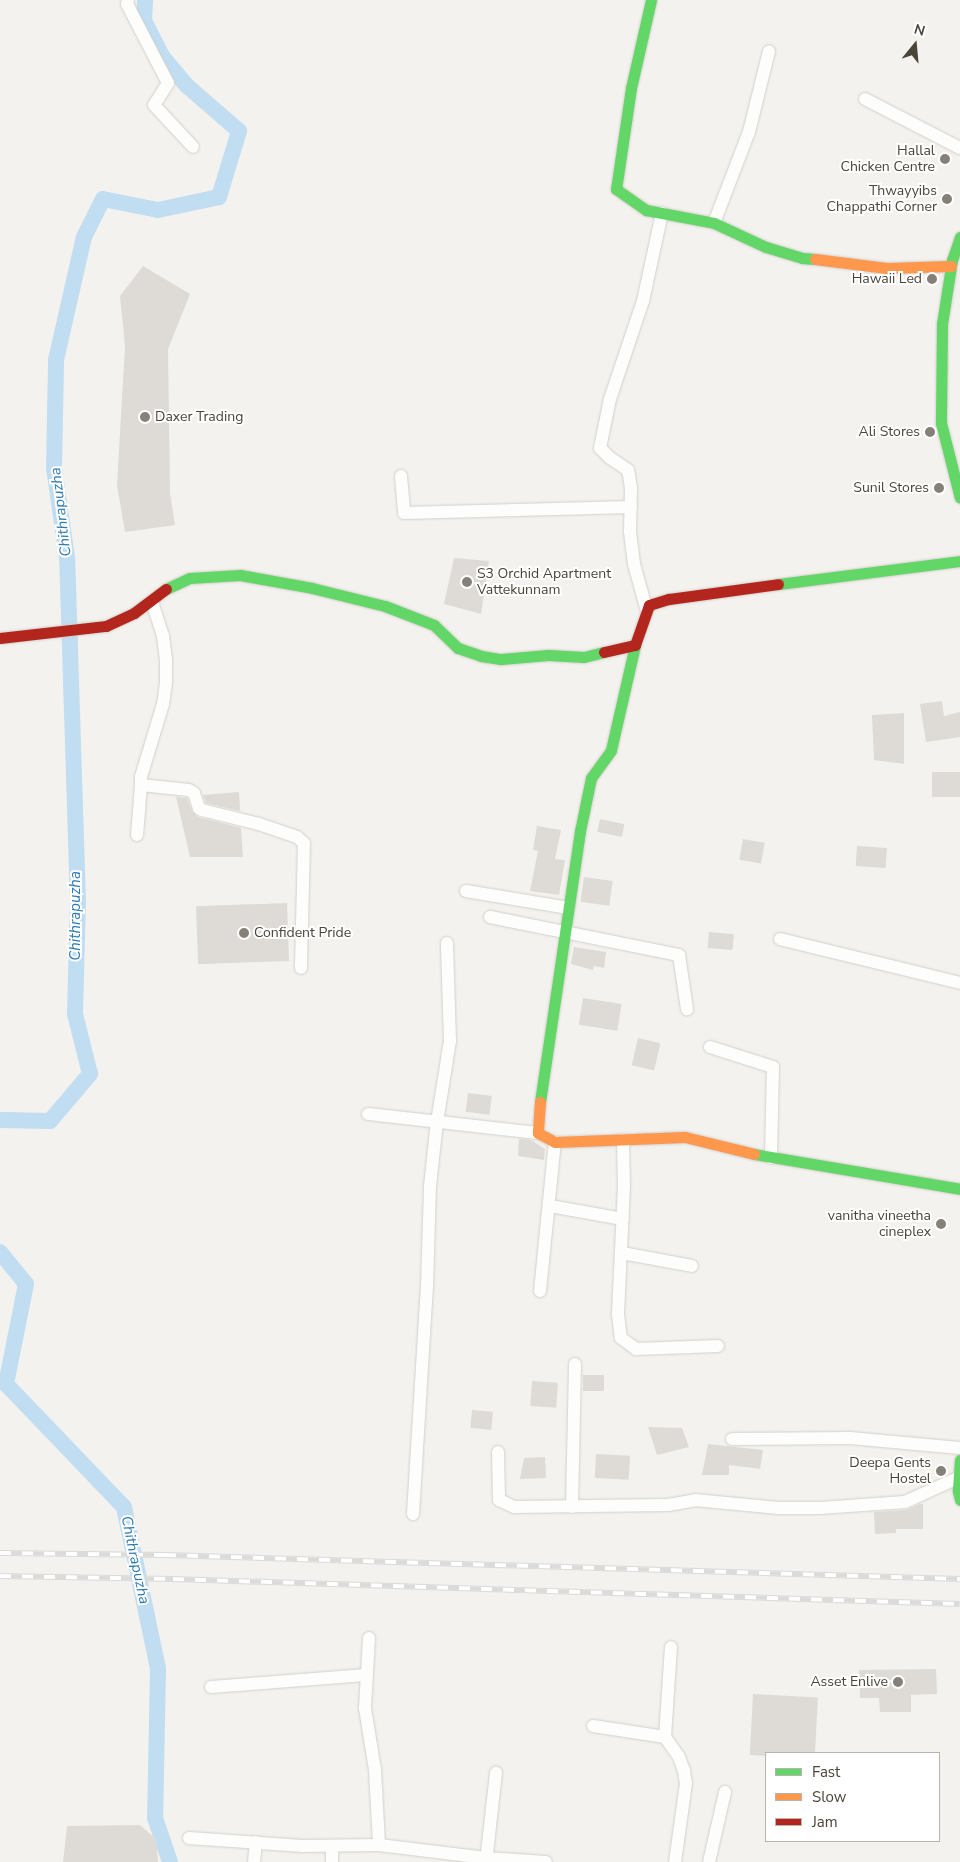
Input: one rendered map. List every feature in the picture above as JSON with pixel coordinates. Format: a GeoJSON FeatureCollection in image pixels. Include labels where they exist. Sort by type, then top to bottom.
{"type":"FeatureCollection","features":[{"type":"Feature","properties":{"kind":"street"},"geometry":{"type":"LineString","coordinates":[[128,0],[127,4],[168,84],[154,105],[194,147]]}},
{"type":"Feature","properties":{"kind":"street"},"geometry":{"type":"LineString","coordinates":[[651,0],[631,88],[616,189],[646,210],[714,223],[766,247],[802,258],[886,268],[951,266]]}},
{"type":"Feature","properties":{"kind":"street"},"geometry":{"type":"LineString","coordinates":[[714,223],[749,132],[769,51]]}},
{"type":"Feature","properties":{"kind":"street"},"geometry":{"type":"LineString","coordinates":[[865,99],[960,148]]}},
{"type":"Feature","properties":{"kind":"street"},"geometry":{"type":"LineString","coordinates":[[647,610],[634,564],[630,532],[631,507],[628,470],[610,458],[600,448],[610,399],[643,301],[662,213]]}},
{"type":"Feature","properties":{"kind":"street"},"geometry":{"type":"LineString","coordinates":[[960,237],[951,266],[942,324],[941,404],[941,423],[955,462],[960,498]]}},
{"type":"Feature","properties":{"kind":"street"},"geometry":{"type":"LineString","coordinates":[[401,476],[404,513],[631,507]]}},
{"type":"Feature","properties":{"kind":"street"},"geometry":{"type":"LineString","coordinates":[[538,1133],[540,1094],[580,831],[591,778],[611,750],[635,645],[649,604],[669,599],[846,574],[960,561]]}},
{"type":"Feature","properties":{"kind":"street"},"geometry":{"type":"LineString","coordinates":[[0,638],[106,626],[152,602],[169,586],[190,578],[240,575],[312,588],[385,606],[434,626],[458,648],[481,656],[501,659],[548,655],[584,657],[635,645]]}},
{"type":"Feature","properties":{"kind":"street"},"geometry":{"type":"LineString","coordinates":[[137,835],[141,777],[163,704],[166,684],[163,636],[152,602]]}},
{"type":"Feature","properties":{"kind":"street"},"geometry":{"type":"LineString","coordinates":[[141,785],[189,790],[194,793],[199,808],[202,810],[259,824],[297,838],[304,843],[301,903],[301,968]]}},
{"type":"Feature","properties":{"kind":"street"},"geometry":{"type":"LineString","coordinates":[[466,891],[569,908]]}},
{"type":"Feature","properties":{"kind":"street"},"geometry":{"type":"LineString","coordinates":[[490,917],[680,955],[688,1009]]}},
{"type":"Feature","properties":{"kind":"street"},"geometry":{"type":"LineString","coordinates":[[780,939],[960,983]]}},
{"type":"Feature","properties":{"kind":"street"},"geometry":{"type":"LineString","coordinates":[[413,1514],[427,1287],[430,1186],[437,1122],[450,1041],[447,943]]}},
{"type":"Feature","properties":{"kind":"street"},"geometry":{"type":"LineString","coordinates":[[710,1048],[773,1067],[772,1158]]}},
{"type":"Feature","properties":{"kind":"street"},"geometry":{"type":"LineString","coordinates":[[368,1114],[538,1133],[555,1142],[685,1137],[772,1158],[960,1189]]}},
{"type":"Feature","properties":{"kind":"street"},"geometry":{"type":"LineString","coordinates":[[623,1140],[623,1219],[618,1315],[621,1338],[636,1349],[718,1346]]}},
{"type":"Feature","properties":{"kind":"street"},"geometry":{"type":"LineString","coordinates":[[540,1291],[555,1142]]}},
{"type":"Feature","properties":{"kind":"street"},"geometry":{"type":"LineString","coordinates":[[550,1206],[623,1219]]}},
{"type":"Feature","properties":{"kind":"street"},"geometry":{"type":"LineString","coordinates":[[622,1252],[692,1266]]}},
{"type":"Feature","properties":{"kind":"street"},"geometry":{"type":"LineString","coordinates":[[572,1507],[575,1364]]}},
{"type":"Feature","properties":{"kind":"street"},"geometry":{"type":"LineString","coordinates":[[732,1439],[850,1438],[960,1448]]}},
{"type":"Feature","properties":{"kind":"street"},"geometry":{"type":"LineString","coordinates":[[498,1452],[500,1502],[514,1506],[668,1505],[695,1500],[779,1508],[890,1504],[905,1502],[958,1478]]}},
{"type":"Feature","properties":{"kind":"street"},"geometry":{"type":"LineString","coordinates":[[960,1460],[958,1478],[960,1500]]}},
{"type":"Feature","properties":{"kind":"street"},"geometry":{"type":"LineString","coordinates":[[370,1638],[365,1708],[375,1770],[379,1845]]}},
{"type":"Feature","properties":{"kind":"street"},"geometry":{"type":"LineString","coordinates":[[671,1647],[665,1737],[682,1765],[686,1783],[675,1862]]}},
{"type":"Feature","properties":{"kind":"street"},"geometry":{"type":"LineString","coordinates":[[211,1687],[367,1675]]}},
{"type":"Feature","properties":{"kind":"street"},"geometry":{"type":"LineString","coordinates":[[593,1726],[665,1737]]}},
{"type":"Feature","properties":{"kind":"street"},"geometry":{"type":"LineString","coordinates":[[486,1860],[496,1773]]}},
{"type":"Feature","properties":{"kind":"street"},"geometry":{"type":"LineString","coordinates":[[709,1862],[725,1792]]}},
{"type":"Feature","properties":{"kind":"street"},"geometry":{"type":"LineString","coordinates":[[189,1838],[332,1846],[379,1845],[486,1860],[546,1862]]}},
{"type":"Feature","properties":{"kind":"street"},"geometry":{"type":"LineString","coordinates":[[254,1862],[256,1842]]}},
{"type":"Feature","properties":{"kind":"street"},"geometry":{"type":"LineString","coordinates":[[332,1846],[332,1862]]}},
{"type":"Feature","properties":{"kind":"building","name":"Daxer Trading"},"geometry":{"type":"Polygon","coordinates":[[[143,266],[190,294],[168,349],[170,493],[175,525],[125,532],[117,485],[125,346],[120,296],[143,266]]]}},
{"type":"Feature","properties":{"kind":"building","name":"S3 Orchid Apartment Vattekunnam"},"geometry":{"type":"Polygon","coordinates":[[[454,558],[489,561],[481,614],[444,604],[454,558]]]}},
{"type":"Feature","properties":{"kind":"building"},"geometry":{"type":"Polygon","coordinates":[[[942,701],[944,716],[960,712],[960,737],[926,742],[920,704],[942,701]]]}},
{"type":"Feature","properties":{"kind":"building"},"geometry":{"type":"Polygon","coordinates":[[[904,713],[904,764],[874,760],[872,715],[904,713]]]}},
{"type":"Feature","properties":{"kind":"building"},"geometry":{"type":"Polygon","coordinates":[[[932,772],[960,772],[960,797],[932,797],[932,772]]]}},
{"type":"Feature","properties":{"kind":"building"},"geometry":{"type":"Polygon","coordinates":[[[239,792],[240,811],[206,803],[203,795],[239,792]]]}},
{"type":"Feature","properties":{"kind":"building"},"geometry":{"type":"Polygon","coordinates":[[[176,797],[187,798],[192,811],[198,817],[241,828],[243,857],[190,857],[176,797]]]}},
{"type":"Feature","properties":{"kind":"building"},"geometry":{"type":"Polygon","coordinates":[[[600,819],[624,824],[622,837],[597,832],[600,819]]]}},
{"type":"Feature","properties":{"kind":"building"},"geometry":{"type":"Polygon","coordinates":[[[537,826],[561,830],[555,859],[565,860],[559,895],[530,891],[538,851],[533,850],[537,826]]]}},
{"type":"Feature","properties":{"kind":"building"},"geometry":{"type":"Polygon","coordinates":[[[743,839],[765,843],[761,864],[739,860],[743,839]]]}},
{"type":"Feature","properties":{"kind":"building"},"geometry":{"type":"Polygon","coordinates":[[[857,846],[887,848],[886,868],[856,866],[857,846]]]}},
{"type":"Feature","properties":{"kind":"building"},"geometry":{"type":"Polygon","coordinates":[[[584,877],[613,881],[609,906],[581,902],[584,877]]]}},
{"type":"Feature","properties":{"kind":"building","name":"Confident Pride"},"geometry":{"type":"Polygon","coordinates":[[[287,903],[289,961],[198,964],[196,906],[287,903]]]}},
{"type":"Feature","properties":{"kind":"building"},"geometry":{"type":"Polygon","coordinates":[[[709,932],[734,934],[733,950],[708,948],[709,932]]]}},
{"type":"Feature","properties":{"kind":"building"},"geometry":{"type":"Polygon","coordinates":[[[574,947],[606,952],[604,968],[594,966],[593,970],[571,964],[574,947]]]}},
{"type":"Feature","properties":{"kind":"building"},"geometry":{"type":"Polygon","coordinates":[[[583,998],[622,1004],[617,1031],[579,1025],[583,998]]]}},
{"type":"Feature","properties":{"kind":"building"},"geometry":{"type":"Polygon","coordinates":[[[638,1038],[660,1043],[654,1070],[632,1065],[638,1038]]]}},
{"type":"Feature","properties":{"kind":"building"},"geometry":{"type":"Polygon","coordinates":[[[468,1093],[492,1096],[490,1115],[466,1112],[468,1093]]]}},
{"type":"Feature","properties":{"kind":"building"},"geometry":{"type":"Polygon","coordinates":[[[519,1139],[531,1140],[545,1149],[544,1160],[518,1156],[519,1139]]]}},
{"type":"Feature","properties":{"kind":"building"},"geometry":{"type":"Polygon","coordinates":[[[583,1375],[604,1375],[604,1391],[583,1391],[583,1375]]]}},
{"type":"Feature","properties":{"kind":"building"},"geometry":{"type":"Polygon","coordinates":[[[532,1381],[558,1383],[556,1408],[530,1406],[532,1381]]]}},
{"type":"Feature","properties":{"kind":"building"},"geometry":{"type":"Polygon","coordinates":[[[472,1410],[493,1412],[491,1430],[470,1428],[472,1410]]]}},
{"type":"Feature","properties":{"kind":"building"},"geometry":{"type":"Polygon","coordinates":[[[648,1427],[682,1428],[689,1447],[657,1455],[648,1427]]]}},
{"type":"Feature","properties":{"kind":"building"},"geometry":{"type":"Polygon","coordinates":[[[708,1444],[763,1450],[760,1469],[729,1465],[729,1475],[702,1475],[708,1444]]]}},
{"type":"Feature","properties":{"kind":"building"},"geometry":{"type":"Polygon","coordinates":[[[596,1454],[630,1456],[629,1480],[595,1478],[596,1454]]]}},
{"type":"Feature","properties":{"kind":"building"},"geometry":{"type":"Polygon","coordinates":[[[545,1457],[546,1478],[520,1479],[524,1458],[545,1457]]]}},
{"type":"Feature","properties":{"kind":"building"},"geometry":{"type":"Polygon","coordinates":[[[923,1504],[923,1529],[896,1529],[896,1533],[875,1534],[874,1512],[906,1510],[923,1504]]]}},
{"type":"Feature","properties":{"kind":"building","name":"Asset Enlive"},"geometry":{"type":"Polygon","coordinates":[[[936,1669],[937,1694],[911,1695],[911,1712],[880,1712],[879,1698],[860,1698],[859,1670],[936,1669]]]}},
{"type":"Feature","properties":{"kind":"building"},"geometry":{"type":"Polygon","coordinates":[[[753,1694],[818,1697],[815,1752],[765,1752],[765,1756],[750,1755],[753,1694]]]}},
{"type":"Feature","properties":{"kind":"building"},"geometry":{"type":"Polygon","coordinates":[[[140,1825],[156,1839],[158,1862],[63,1862],[67,1826],[140,1825]]]}},
{"type":"Feature","properties":{"kind":"waterway","name":"Chithrapuzha"},"geometry":{"type":"LineString","coordinates":[[0,1120],[50,1121],[90,1074],[75,1014],[78,903],[67,558],[54,468],[56,360],[84,237],[103,199],[158,210],[219,197],[239,131],[187,86],[162,56],[144,21],[145,0]]}},
{"type":"Feature","properties":{"kind":"waterway","name":"Chithrapuzha"},"geometry":{"type":"LineString","coordinates":[[0,1252],[26,1284],[6,1384],[124,1507],[158,1668],[155,1818],[170,1862]]}},
{"type":"Feature","properties":{"kind":"railway"},"geometry":{"type":"LineString","coordinates":[[0,1553],[165,1555],[960,1579]]}},
{"type":"Feature","properties":{"kind":"railway"},"geometry":{"type":"LineString","coordinates":[[0,1576],[173,1579],[960,1604]]}},
{"type":"Feature","properties":{"kind":"traffic: fast"},"geometry":{"type":"LineString","coordinates":[[651,0],[631,88],[616,189],[646,210],[714,223],[766,247],[802,258],[815,259]]}},
{"type":"Feature","properties":{"kind":"traffic: fast"},"geometry":{"type":"LineString","coordinates":[[960,237],[952,260],[942,324],[941,423],[960,498]]}},
{"type":"Feature","properties":{"kind":"traffic: fast"},"geometry":{"type":"LineString","coordinates":[[778,584],[960,561]]}},
{"type":"Feature","properties":{"kind":"traffic: fast"},"geometry":{"type":"LineString","coordinates":[[166,589],[190,578],[240,575],[312,588],[385,606],[434,625],[458,648],[481,656],[501,659],[548,655],[584,657],[604,652]]}},
{"type":"Feature","properties":{"kind":"traffic: fast"},"geometry":{"type":"LineString","coordinates":[[540,1102],[580,831],[591,778],[611,750],[635,645]]}},
{"type":"Feature","properties":{"kind":"traffic: fast"},"geometry":{"type":"LineString","coordinates":[[754,1154],[960,1189]]}},
{"type":"Feature","properties":{"kind":"traffic: fast"},"geometry":{"type":"LineString","coordinates":[[960,1460],[958,1491],[960,1500]]}},
{"type":"Feature","properties":{"kind":"traffic: slow"},"geometry":{"type":"LineString","coordinates":[[815,259],[886,268],[951,266]]}},
{"type":"Feature","properties":{"kind":"traffic: slow"},"geometry":{"type":"LineString","coordinates":[[540,1102],[538,1133],[555,1142],[685,1137],[754,1154]]}},
{"type":"Feature","properties":{"kind":"traffic: jam"},"geometry":{"type":"LineString","coordinates":[[604,652],[635,645],[649,605],[669,599],[778,584]]}},
{"type":"Feature","properties":{"kind":"traffic: jam"},"geometry":{"type":"LineString","coordinates":[[0,638],[106,626],[134,613],[166,589]]}},
{"type":"Feature","properties":{"kind":"place","name":"Hallal Chicken Centre"},"geometry":{"type":"Point","coordinates":[945,159]}},
{"type":"Feature","properties":{"kind":"place","name":"Thwayyibs Chappathi Corner"},"geometry":{"type":"Point","coordinates":[947,199]}},
{"type":"Feature","properties":{"kind":"place","name":"Hawaii Led"},"geometry":{"type":"Point","coordinates":[932,279]}},
{"type":"Feature","properties":{"kind":"place","name":"Daxer Trading"},"geometry":{"type":"Point","coordinates":[145,417]}},
{"type":"Feature","properties":{"kind":"place","name":"Ali Stores"},"geometry":{"type":"Point","coordinates":[930,432]}},
{"type":"Feature","properties":{"kind":"place","name":"Sunil Stores"},"geometry":{"type":"Point","coordinates":[939,488]}},
{"type":"Feature","properties":{"kind":"place","name":"S3 Orchid Apartment Vattekunnam"},"geometry":{"type":"Point","coordinates":[467,582]}},
{"type":"Feature","properties":{"kind":"place","name":"Confident Pride"},"geometry":{"type":"Point","coordinates":[244,933]}},
{"type":"Feature","properties":{"kind":"place","name":"vanitha vineetha cineplex"},"geometry":{"type":"Point","coordinates":[941,1224]}},
{"type":"Feature","properties":{"kind":"place","name":"Deepa Gents Hostel"},"geometry":{"type":"Point","coordinates":[941,1471]}},
{"type":"Feature","properties":{"kind":"place","name":"Asset Enlive"},"geometry":{"type":"Point","coordinates":[898,1682]}}]}
